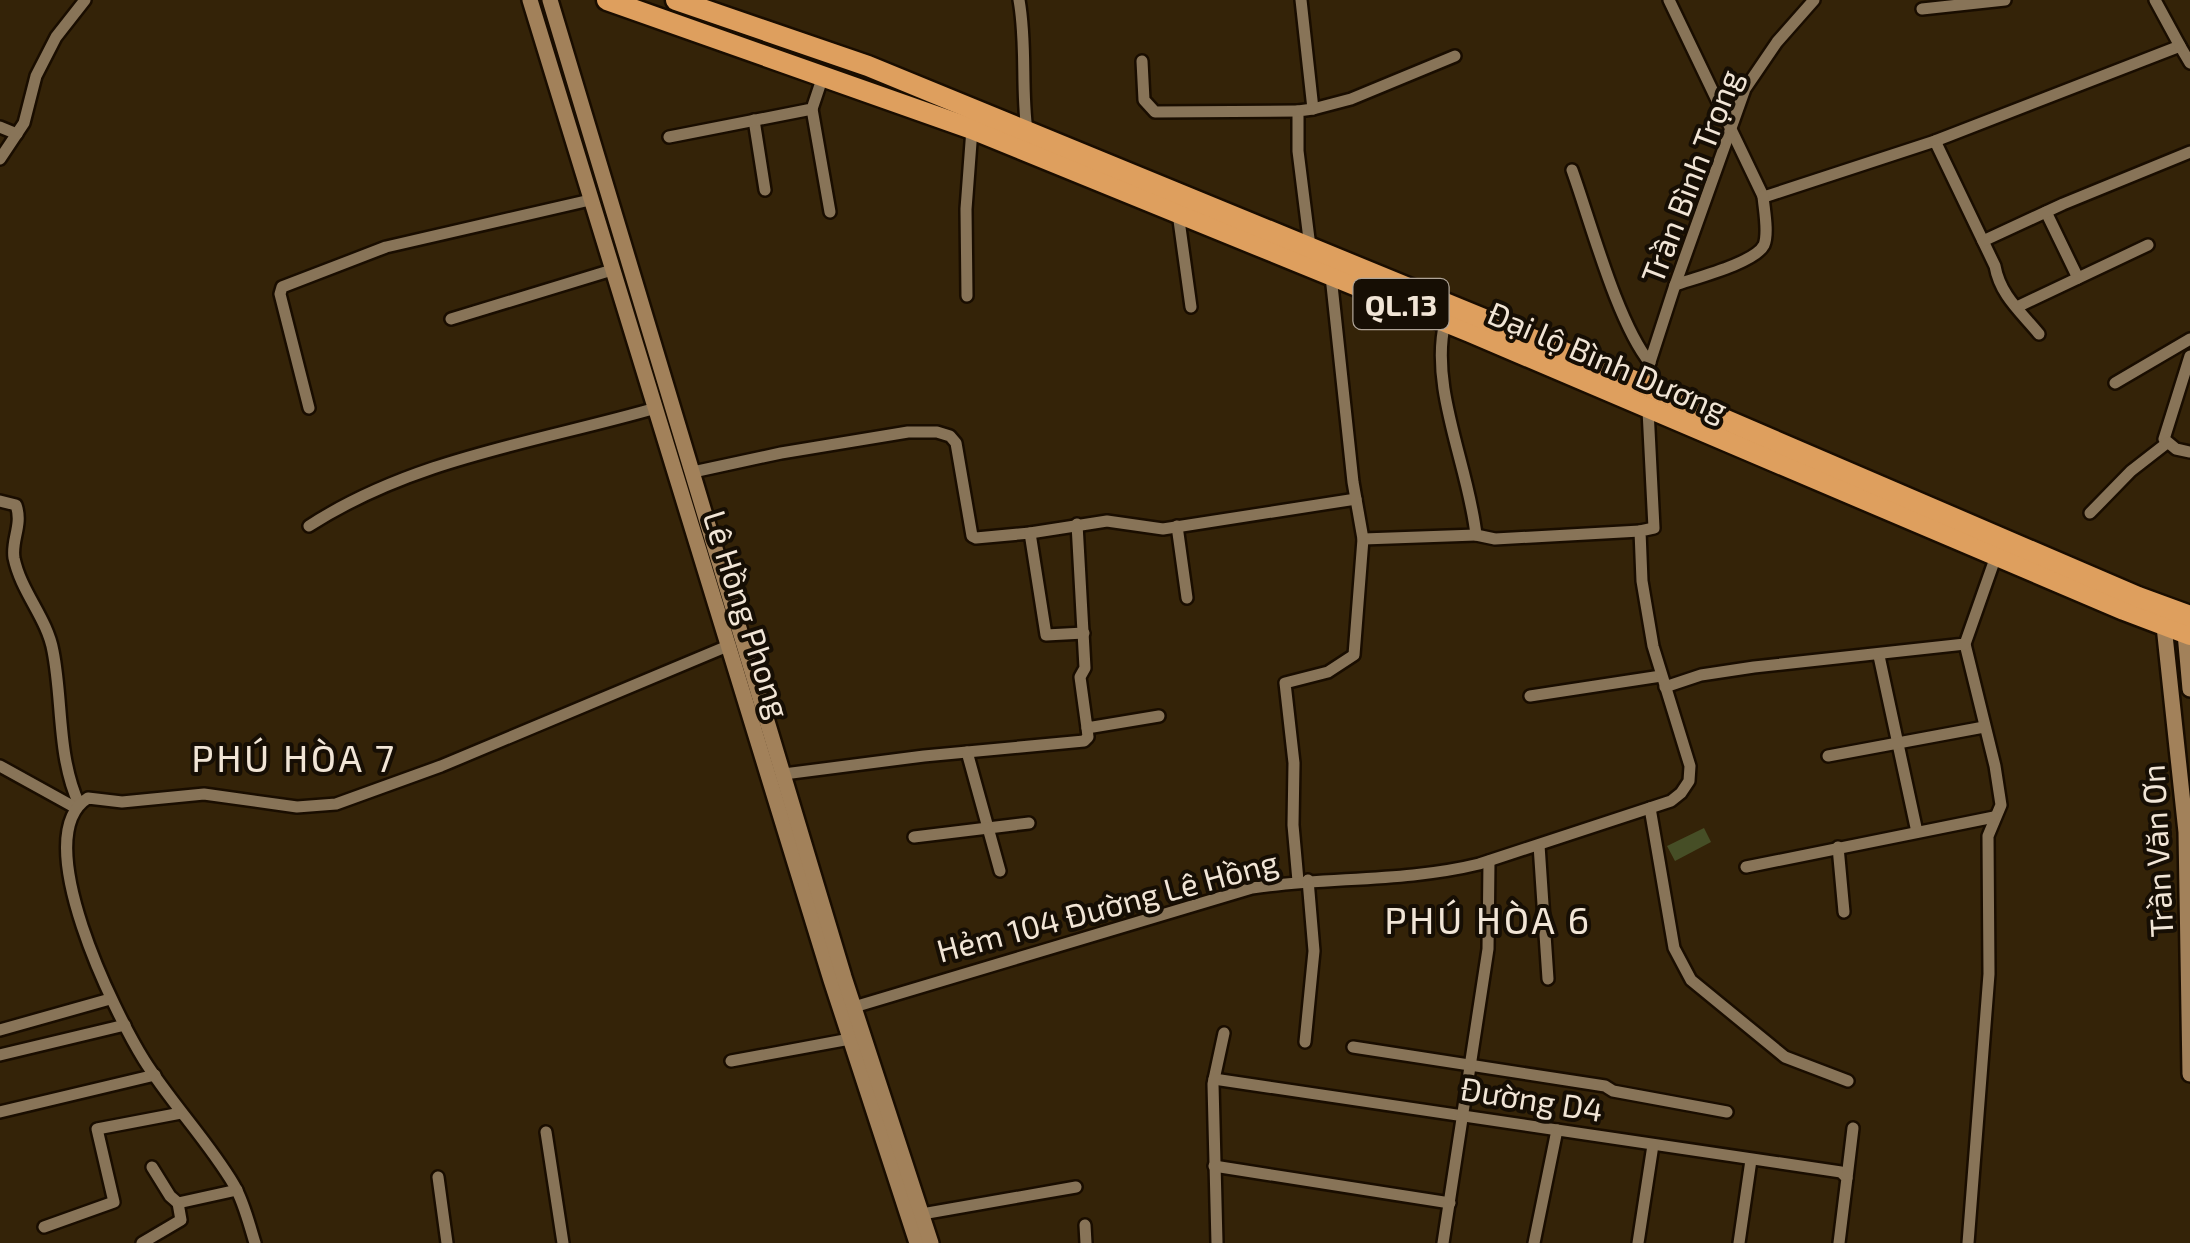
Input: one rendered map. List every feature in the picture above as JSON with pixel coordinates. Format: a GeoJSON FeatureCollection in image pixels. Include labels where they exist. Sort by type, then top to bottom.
{"type":"FeatureCollection","features":[{"type":"Feature","properties":{"kind":"highway","name":"Đại lộ Bình Dương"},"geometry":{"type":"LineString","coordinates":[[607,0],[972,129],[1445,322],[1996,556],[2182,627]]}},
{"type":"Feature","properties":{"kind":"highway","name":"Đại lộ Bình Dương"},"geometry":{"type":"LineString","coordinates":[[676,0],[868,66],[1647,386],[2138,598],[2182,627]]}},
{"type":"Feature","properties":{"kind":"highway"},"geometry":{"type":"LineString","coordinates":[[1647,386],[1648,410]]}},
{"type":"Feature","properties":{"kind":"street"},"geometry":{"type":"LineString","coordinates":[[0,160],[17,134],[31,101],[36,76],[56,36],[85,0]]}},
{"type":"Feature","properties":{"kind":"street","name":"Lê Hồng Phong"},"geometry":{"type":"LineString","coordinates":[[530,0],[730,645],[848,1009],[931,1243]]}},
{"type":"Feature","properties":{"kind":"street","name":"Lê Hồng Phong"},"geometry":{"type":"LineString","coordinates":[[550,0],[784,774],[848,1009],[850,1039],[917,1243]]}},
{"type":"Feature","properties":{"kind":"street"},"geometry":{"type":"LineString","coordinates":[[1020,0],[1024,34],[1021,91],[1026,131]]}},
{"type":"Feature","properties":{"kind":"street"},"geometry":{"type":"LineString","coordinates":[[1301,0],[1313,108]]}},
{"type":"Feature","properties":{"kind":"street"},"geometry":{"type":"LineString","coordinates":[[1669,0],[1764,196],[1766,242],[1745,261],[1675,286]]}},
{"type":"Feature","properties":{"kind":"street","name":"Trần Bình Trọng"},"geometry":{"type":"LineString","coordinates":[[1647,386],[1650,364],[1675,286],[1745,89],[1777,42],[1814,0]]}},
{"type":"Feature","properties":{"kind":"street"},"geometry":{"type":"LineString","coordinates":[[1922,9],[2005,0]]}},
{"type":"Feature","properties":{"kind":"street"},"geometry":{"type":"LineString","coordinates":[[2155,0],[2190,63]]}},
{"type":"Feature","properties":{"kind":"street"},"geometry":{"type":"LineString","coordinates":[[1764,196],[1936,141],[2180,46]]}},
{"type":"Feature","properties":{"kind":"street"},"geometry":{"type":"LineString","coordinates":[[1142,62],[1144,100],[1155,112],[1298,110],[1352,100],[1454,56]]}},
{"type":"Feature","properties":{"kind":"street"},"geometry":{"type":"LineString","coordinates":[[823,76],[812,108],[830,212]]}},
{"type":"Feature","properties":{"kind":"street"},"geometry":{"type":"LineString","coordinates":[[669,137],[812,108]]}},
{"type":"Feature","properties":{"kind":"street"},"geometry":{"type":"LineString","coordinates":[[1298,110],[1298,151],[1310,247]]}},
{"type":"Feature","properties":{"kind":"street"},"geometry":{"type":"LineString","coordinates":[[754,120],[765,190]]}},
{"type":"Feature","properties":{"kind":"street"},"geometry":{"type":"LineString","coordinates":[[0,127],[17,134]]}},
{"type":"Feature","properties":{"kind":"street"},"geometry":{"type":"LineString","coordinates":[[967,296],[966,209],[972,129]]}},
{"type":"Feature","properties":{"kind":"street"},"geometry":{"type":"LineString","coordinates":[[1936,141],[1998,282],[2039,334]]}},
{"type":"Feature","properties":{"kind":"street"},"geometry":{"type":"LineString","coordinates":[[1983,241],[2190,152]]}},
{"type":"Feature","properties":{"kind":"street"},"geometry":{"type":"LineString","coordinates":[[1572,170],[1625,318],[1650,364]]}},
{"type":"Feature","properties":{"kind":"street"},"geometry":{"type":"LineString","coordinates":[[310,408],[280,294],[282,287],[386,247],[590,200]]}},
{"type":"Feature","properties":{"kind":"street"},"geometry":{"type":"LineString","coordinates":[[2046,212],[2078,278]]}},
{"type":"Feature","properties":{"kind":"street"},"geometry":{"type":"LineString","coordinates":[[1178,213],[1191,307]]}},
{"type":"Feature","properties":{"kind":"street"},"geometry":{"type":"LineString","coordinates":[[2017,307],[2148,245]]}},
{"type":"Feature","properties":{"kind":"street"},"geometry":{"type":"LineString","coordinates":[[452,319],[612,270]]}},
{"type":"Feature","properties":{"kind":"street"},"geometry":{"type":"LineString","coordinates":[[1304,1042],[1314,951],[1293,825],[1294,763],[1285,683],[1328,672],[1354,655],[1363,539],[1331,276]]}},
{"type":"Feature","properties":{"kind":"street"},"geometry":{"type":"LineString","coordinates":[[1445,322],[1439,345],[1442,368],[1476,534]]}},
{"type":"Feature","properties":{"kind":"street"},"geometry":{"type":"LineString","coordinates":[[2115,384],[2190,339]]}},
{"type":"Feature","properties":{"kind":"street"},"geometry":{"type":"LineString","coordinates":[[2166,443],[2166,428],[2190,356]]}},
{"type":"Feature","properties":{"kind":"street"},"geometry":{"type":"LineString","coordinates":[[309,526],[416,473],[502,446],[656,408]]}},
{"type":"Feature","properties":{"kind":"street","name":"Hẻm 104 Đường Lê Hồng"},"geometry":{"type":"LineString","coordinates":[[848,1009],[1252,888],[1450,871],[1489,861],[1671,801],[1682,793],[1689,781],[1690,766],[1646,610],[1640,530],[1654,528],[1648,410]]}},
{"type":"Feature","properties":{"kind":"street"},"geometry":{"type":"LineString","coordinates":[[693,472],[908,432],[937,432],[950,436],[956,443],[972,536],[976,538],[1106,521],[1163,529],[1356,499]]}},
{"type":"Feature","properties":{"kind":"street"},"geometry":{"type":"LineString","coordinates":[[2166,443],[2190,452]]}},
{"type":"Feature","properties":{"kind":"street"},"geometry":{"type":"LineString","coordinates":[[2090,513],[2131,471],[2166,443]]}},
{"type":"Feature","properties":{"kind":"street"},"geometry":{"type":"LineString","coordinates":[[0,501],[16,505],[18,510],[20,526],[14,556],[53,650],[63,745],[78,806]]}},
{"type":"Feature","properties":{"kind":"street"},"geometry":{"type":"LineString","coordinates":[[784,774],[1084,742],[1088,728],[1080,677],[1085,670],[1078,524]]}},
{"type":"Feature","properties":{"kind":"street"},"geometry":{"type":"LineString","coordinates":[[1177,526],[1187,598]]}},
{"type":"Feature","properties":{"kind":"street"},"geometry":{"type":"LineString","coordinates":[[1363,539],[1476,534],[1495,539],[1640,530]]}},
{"type":"Feature","properties":{"kind":"street"},"geometry":{"type":"LineString","coordinates":[[1030,533],[1046,634],[1084,633]]}},
{"type":"Feature","properties":{"kind":"street"},"geometry":{"type":"LineString","coordinates":[[1968,1243],[1989,974],[1988,836],[2001,805],[1965,644],[1996,556]]}},
{"type":"Feature","properties":{"kind":"street"},"geometry":{"type":"LineString","coordinates":[[2182,627],[2190,689]]}},
{"type":"Feature","properties":{"kind":"street","name":"Trần Văn Ơn"},"geometry":{"type":"LineString","coordinates":[[2182,627],[2180,768],[2189,878],[2190,1074]]}},
{"type":"Feature","properties":{"kind":"street"},"geometry":{"type":"LineString","coordinates":[[1530,696],[1965,644]]}},
{"type":"Feature","properties":{"kind":"street"},"geometry":{"type":"LineString","coordinates":[[255,1243],[237,1190],[155,1075],[110,999],[73,894],[67,865],[68,824],[78,806],[88,798],[122,802],[204,794],[297,806],[336,804],[441,766],[730,645]]}},
{"type":"Feature","properties":{"kind":"street"},"geometry":{"type":"LineString","coordinates":[[1879,656],[1916,832]]}},
{"type":"Feature","properties":{"kind":"street"},"geometry":{"type":"LineString","coordinates":[[1088,728],[1159,716]]}},
{"type":"Feature","properties":{"kind":"street"},"geometry":{"type":"LineString","coordinates":[[1828,756],[1984,727]]}},
{"type":"Feature","properties":{"kind":"street"},"geometry":{"type":"LineString","coordinates":[[967,752],[1000,871]]}},
{"type":"Feature","properties":{"kind":"street"},"geometry":{"type":"LineString","coordinates":[[0,766],[78,806]]}},
{"type":"Feature","properties":{"kind":"street"},"geometry":{"type":"LineString","coordinates":[[1650,808],[1674,948],[1691,980],[1786,1057],[1848,1081]]}},
{"type":"Feature","properties":{"kind":"street"},"geometry":{"type":"LineString","coordinates":[[1746,867],[1994,817]]}},
{"type":"Feature","properties":{"kind":"street"},"geometry":{"type":"LineString","coordinates":[[914,837],[1029,823]]}},
{"type":"Feature","properties":{"kind":"street"},"geometry":{"type":"LineString","coordinates":[[1538,845],[1548,979]]}},
{"type":"Feature","properties":{"kind":"street"},"geometry":{"type":"LineString","coordinates":[[1838,847],[1844,912]]}},
{"type":"Feature","properties":{"kind":"street"},"geometry":{"type":"LineString","coordinates":[[1443,1243],[1488,949],[1489,861]]}},
{"type":"Feature","properties":{"kind":"street"},"geometry":{"type":"LineString","coordinates":[[0,1030],[110,999]]}},
{"type":"Feature","properties":{"kind":"street"},"geometry":{"type":"LineString","coordinates":[[0,1054],[124,1026]]}},
{"type":"Feature","properties":{"kind":"street"},"geometry":{"type":"LineString","coordinates":[[1217,1243],[1214,1079],[1224,1033]]}},
{"type":"Feature","properties":{"kind":"street"},"geometry":{"type":"LineString","coordinates":[[731,1061],[850,1039]]}},
{"type":"Feature","properties":{"kind":"street"},"geometry":{"type":"LineString","coordinates":[[1353,1047],[1605,1086],[1613,1091],[1727,1112]]}},
{"type":"Feature","properties":{"kind":"street"},"geometry":{"type":"LineString","coordinates":[[0,1112],[155,1075]]}},
{"type":"Feature","properties":{"kind":"street","name":"Đường D4"},"geometry":{"type":"LineString","coordinates":[[1214,1079],[1844,1175]]}},
{"type":"Feature","properties":{"kind":"street"},"geometry":{"type":"LineString","coordinates":[[44,1227],[114,1202],[97,1128],[182,1112]]}},
{"type":"Feature","properties":{"kind":"street"},"geometry":{"type":"LineString","coordinates":[[1839,1243],[1844,1175],[1853,1128]]}},
{"type":"Feature","properties":{"kind":"street"},"geometry":{"type":"LineString","coordinates":[[1534,1243],[1557,1130]]}},
{"type":"Feature","properties":{"kind":"street"},"geometry":{"type":"LineString","coordinates":[[546,1132],[563,1243]]}},
{"type":"Feature","properties":{"kind":"street"},"geometry":{"type":"LineString","coordinates":[[1638,1243],[1653,1145]]}},
{"type":"Feature","properties":{"kind":"street"},"geometry":{"type":"LineString","coordinates":[[1739,1243],[1751,1160]]}},
{"type":"Feature","properties":{"kind":"street"},"geometry":{"type":"LineString","coordinates":[[1214,1166],[1450,1203]]}},
{"type":"Feature","properties":{"kind":"street"},"geometry":{"type":"LineString","coordinates":[[142,1243],[180,1220],[178,1203],[152,1167]]}},
{"type":"Feature","properties":{"kind":"street"},"geometry":{"type":"LineString","coordinates":[[438,1178],[448,1243]]}},
{"type":"Feature","properties":{"kind":"street"},"geometry":{"type":"LineString","coordinates":[[922,1214],[1076,1187]]}},
{"type":"Feature","properties":{"kind":"street"},"geometry":{"type":"LineString","coordinates":[[178,1203],[237,1190]]}},
{"type":"Feature","properties":{"kind":"street"},"geometry":{"type":"LineString","coordinates":[[1084,1226],[1086,1243]]}},
{"type":"Feature","properties":{"kind":"green space"},"geometry":{"type":"Polygon","coordinates":[[[1704,828],[1711,842],[1675,861],[1667,846],[1704,828]]]}},
{"type":"Feature","properties":{"kind":"district","name":"PHÚ HÒA 7"},"geometry":{"type":"Point","coordinates":[294,757]}},
{"type":"Feature","properties":{"kind":"district","name":"PHÚ HÒA 6"},"geometry":{"type":"Point","coordinates":[1488,919]}}]}
